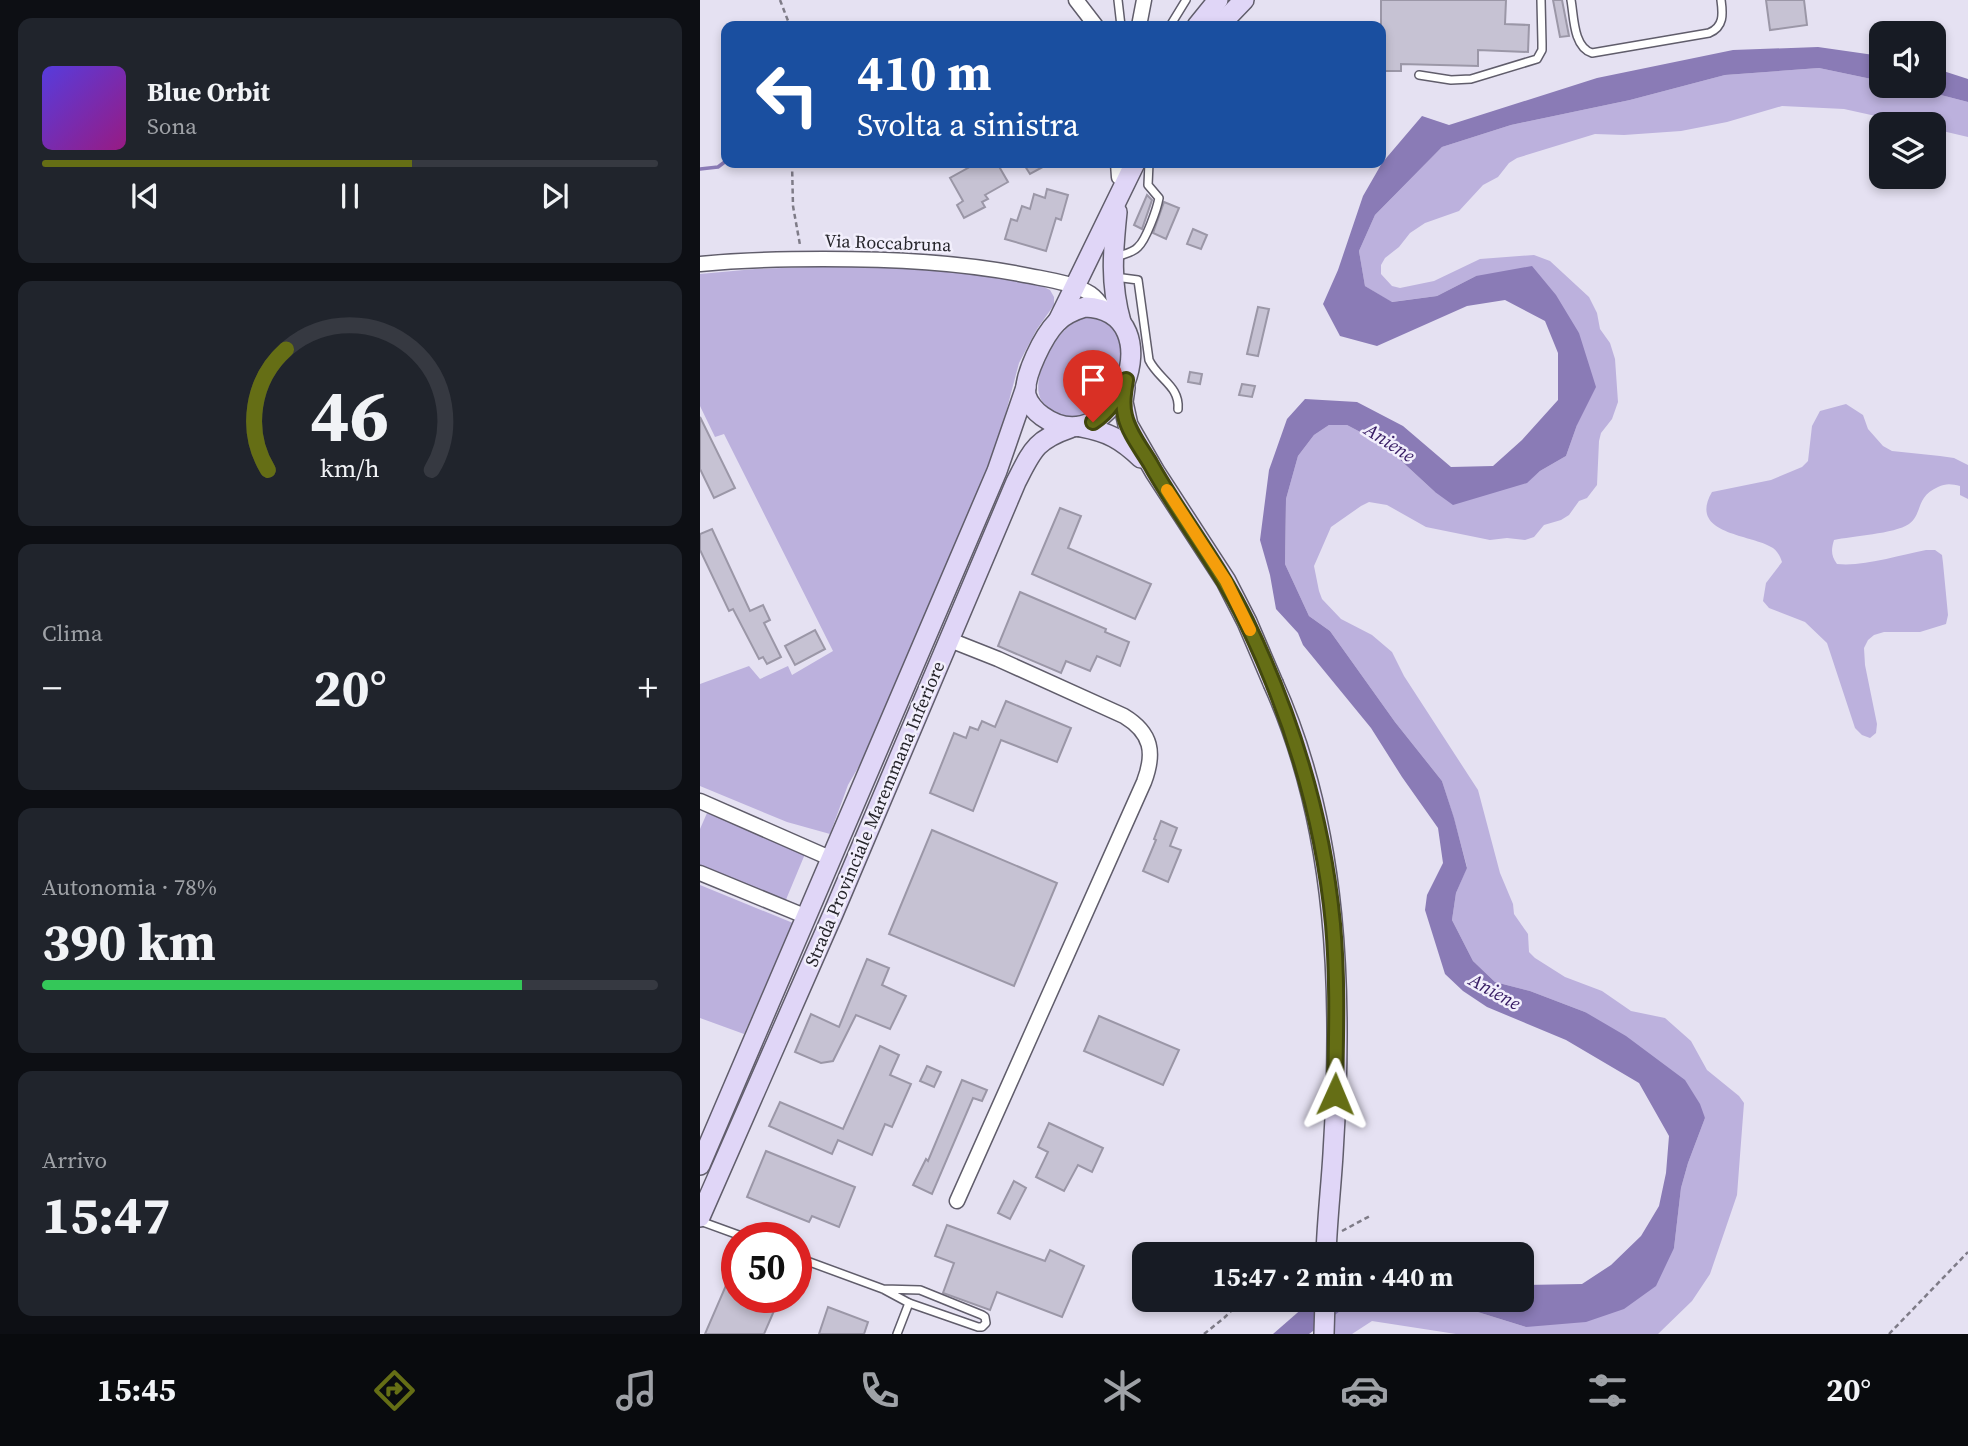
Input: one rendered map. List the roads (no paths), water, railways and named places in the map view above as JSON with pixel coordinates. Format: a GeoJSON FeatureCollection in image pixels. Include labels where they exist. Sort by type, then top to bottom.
{"type":"FeatureCollection","features":[{"type":"Feature","properties":{"kind":"main road"},"geometry":{"type":"LineString","coordinates":[[1201,21],[1218,0]]}},
{"type":"Feature","properties":{"kind":"main road"},"geometry":{"type":"LineString","coordinates":[[1224,21],[1244,0]]}},
{"type":"Feature","properties":{"kind":"main road"},"geometry":{"type":"LineString","coordinates":[[1133,168],[1058,321],[1038,352],[1026,387],[1028,401],[1040,415],[1057,424],[1117,438],[1155,472]]}},
{"type":"Feature","properties":{"kind":"main road"},"geometry":{"type":"LineString","coordinates":[[1113,316],[1115,303],[1112,267],[1118,200]]}},
{"type":"Feature","properties":{"kind":"main road"},"geometry":{"type":"LineString","coordinates":[[1058,321],[1085,307],[1113,316],[1128,336],[1132,351],[1132,364],[1115,400],[1102,416],[1075,427]]}},
{"type":"Feature","properties":{"kind":"main road"},"geometry":{"type":"LineString","coordinates":[[1126,380],[1123,402],[1126,420],[1155,472],[1226,581],[1247,622],[1283,704],[1306,772],[1318,824],[1333,926],[1336,1000],[1335,1094],[1327,1242]]}},
{"type":"Feature","properties":{"kind":"main road","name":"Strada Provinciale Maremmana Inferiore"},"geometry":{"type":"LineString","coordinates":[[700,1166],[997,471],[1026,387]]}},
{"type":"Feature","properties":{"kind":"main road","name":"Strada Provinciale Maremmana Inferiore"},"geometry":{"type":"LineString","coordinates":[[700,1219],[1016,482],[1036,447],[1048,436],[1075,427]]}},
{"type":"Feature","properties":{"kind":"main road"},"geometry":{"type":"LineString","coordinates":[[1324,1334],[1325,1312]]}},
{"type":"Feature","properties":{"kind":"street"},"geometry":{"type":"LineString","coordinates":[[1076,0],[1092,21]]}},
{"type":"Feature","properties":{"kind":"street"},"geometry":{"type":"LineString","coordinates":[[1140,21],[1144,0]]}},
{"type":"Feature","properties":{"kind":"street"},"geometry":{"type":"LineString","coordinates":[[1118,168],[1118,177],[1127,181]]}},
{"type":"Feature","properties":{"kind":"street","name":"Via Roccabruna"},"geometry":{"type":"LineString","coordinates":[[700,264],[801,259],[890,260],[996,269],[1073,286]]}},
{"type":"Feature","properties":{"kind":"street"},"geometry":{"type":"LineString","coordinates":[[1073,286],[1091,294],[1113,316]]}},
{"type":"Feature","properties":{"kind":"street"},"geometry":{"type":"LineString","coordinates":[[950,640],[1124,716],[1146,736],[1150,749],[1144,782],[957,1201]]}},
{"type":"Feature","properties":{"kind":"street"},"geometry":{"type":"LineString","coordinates":[[700,801],[832,859]]}},
{"type":"Feature","properties":{"kind":"street"},"geometry":{"type":"LineString","coordinates":[[700,873],[807,917]]}},
{"type":"Feature","properties":{"kind":"lane"},"geometry":{"type":"LineString","coordinates":[[1118,0],[1120,21]]}},
{"type":"Feature","properties":{"kind":"lane"},"geometry":{"type":"LineString","coordinates":[[1173,21],[1186,0]]}},
{"type":"Feature","properties":{"kind":"lane"},"geometry":{"type":"LineString","coordinates":[[1419,75],[1451,80],[1471,79],[1538,59],[1542,43],[1541,0]]}},
{"type":"Feature","properties":{"kind":"lane"},"geometry":{"type":"LineString","coordinates":[[1571,0],[1579,40],[1584,49],[1592,53],[1709,33],[1721,22],[1721,0]]}},
{"type":"Feature","properties":{"kind":"lane"},"geometry":{"type":"LineString","coordinates":[[1149,168],[1148,185],[1159,198],[1158,207],[1139,247],[1112,267],[1138,280],[1149,360],[1174,389],[1178,398],[1178,410]]}},
{"type":"Feature","properties":{"kind":"lane"},"geometry":{"type":"LineString","coordinates":[[700,1219],[721,1228]]}},
{"type":"Feature","properties":{"kind":"lane"},"geometry":{"type":"LineString","coordinates":[[812,1263],[883,1289],[909,1303],[978,1327],[986,1323],[984,1315],[928,1293],[914,1289],[883,1289]]}},
{"type":"Feature","properties":{"kind":"lane"},"geometry":{"type":"LineString","coordinates":[[897,1334],[909,1303]]}},
{"type":"Feature","properties":{"kind":"water","name":"Aniene"},"geometry":{"type":"Polygon","coordinates":[[[1818,47],[1869,54],[1869,78],[1819,68],[1725,75],[1630,100],[1511,125],[1442,147],[1375,215],[1359,251],[1365,286],[1392,302],[1437,296],[1476,276],[1532,266],[1556,295],[1579,333],[1596,387],[1577,425],[1566,456],[1540,471],[1527,483],[1453,505],[1383,444],[1347,425],[1329,425],[1314,435],[1298,456],[1286,499],[1285,564],[1309,616],[1330,631],[1395,722],[1442,781],[1467,868],[1456,893],[1452,920],[1473,961],[1495,982],[1530,991],[1585,1012],[1626,1036],[1685,1080],[1705,1118],[1681,1188],[1674,1248],[1656,1286],[1624,1309],[1586,1322],[1526,1327],[1478,1312],[1534,1312],[1534,1285],[1582,1284],[1611,1265],[1641,1236],[1659,1206],[1666,1173],[1669,1136],[1639,1083],[1566,1040],[1487,1007],[1463,991],[1445,974],[1425,910],[1427,895],[1443,863],[1438,828],[1371,728],[1303,645],[1298,633],[1276,609],[1260,540],[1269,470],[1287,419],[1305,399],[1357,402],[1403,426],[1451,467],[1493,466],[1522,440],[1558,400],[1558,353],[1545,321],[1505,300],[1467,306],[1377,346],[1340,336],[1323,304],[1338,270],[1363,196],[1379,168],[1386,168],[1386,158],[1422,116],[1449,125],[1597,78],[1733,50],[1818,47]]]}},
{"type":"Feature","properties":{"kind":"water"},"geometry":{"type":"Polygon","coordinates":[[[1946,72],[1968,79],[1968,102],[1946,96],[1946,72]]]}},
{"type":"Feature","properties":{"kind":"water"},"geometry":{"type":"Polygon","coordinates":[[[1298,1312],[1339,1312],[1309,1334],[1273,1334],[1298,1312]]]}},
{"type":"Feature","properties":{"kind":"waterway"},"geometry":{"type":"LineString","coordinates":[[700,169],[721,165]]}}]}
